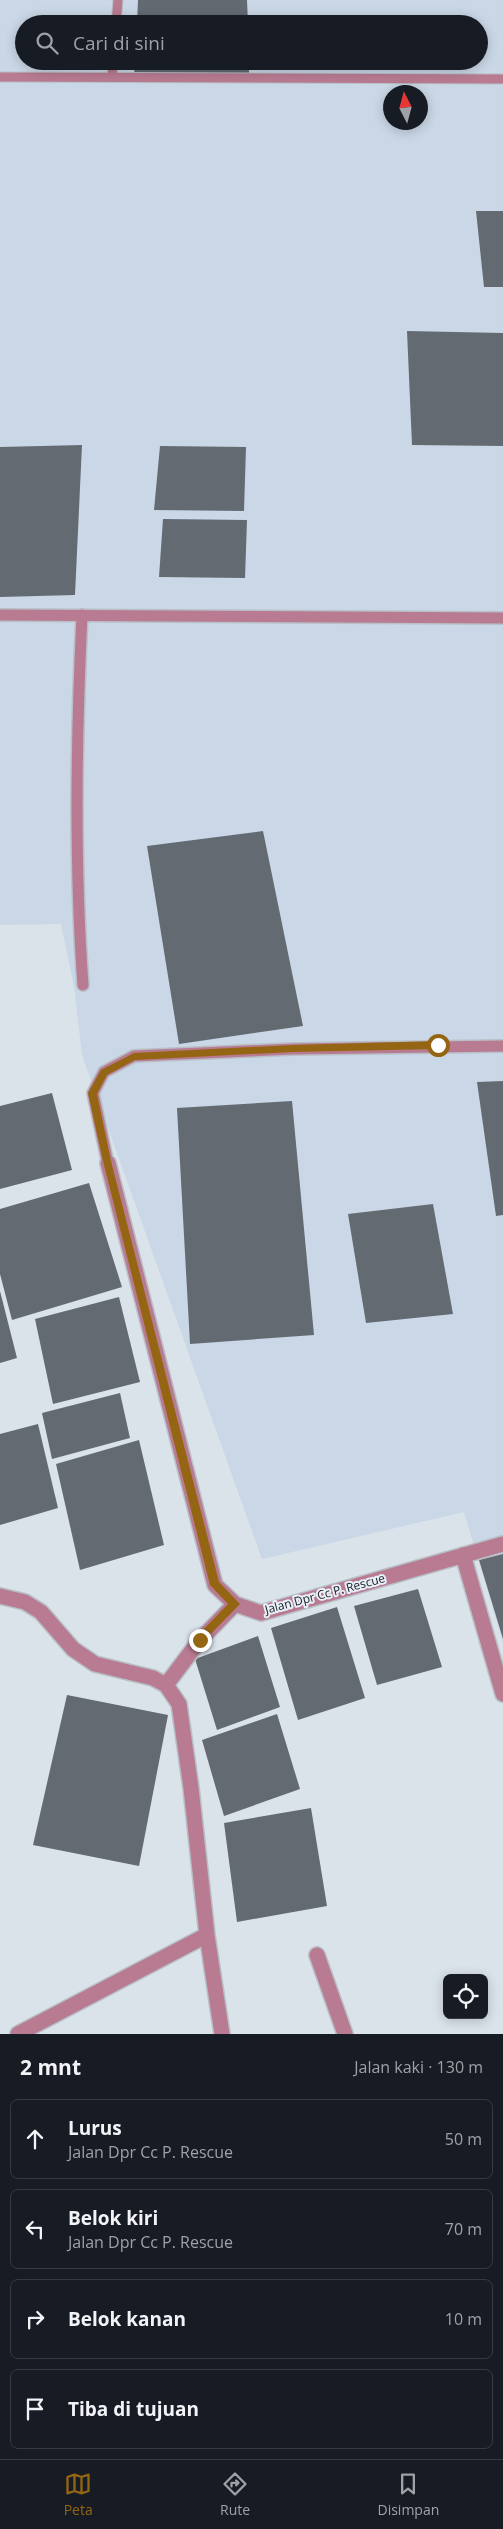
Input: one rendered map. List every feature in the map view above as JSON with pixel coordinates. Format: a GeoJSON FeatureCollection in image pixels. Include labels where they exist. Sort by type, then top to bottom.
{"type":"FeatureCollection","features":[{"type":"Feature","properties":{"kind":"street"},"geometry":{"type":"LineString","coordinates":[[117,15],[118,0]]}},
{"type":"Feature","properties":{"kind":"street"},"geometry":{"type":"LineString","coordinates":[[112,70],[112,77]]}},
{"type":"Feature","properties":{"kind":"street"},"geometry":{"type":"LineString","coordinates":[[0,77],[503,79]]}},
{"type":"Feature","properties":{"kind":"street"},"geometry":{"type":"LineString","coordinates":[[0,615],[503,618]]}},
{"type":"Feature","properties":{"kind":"street"},"geometry":{"type":"LineString","coordinates":[[82,615],[76,856],[77,921],[83,985]]}},
{"type":"Feature","properties":{"kind":"street","name":"Jalan Dpr Cc P. Rescue"},"geometry":{"type":"LineString","coordinates":[[503,1046],[293,1048],[134,1056],[104,1072],[93,1093],[107,1161],[215,1585],[235,1604],[261,1613],[503,1544]]}},
{"type":"Feature","properties":{"kind":"street"},"geometry":{"type":"LineString","coordinates":[[463,1555],[503,1694]]}},
{"type":"Feature","properties":{"kind":"street"},"geometry":{"type":"LineString","coordinates":[[0,1596],[25,1602],[41,1612],[73,1649],[95,1664],[153,1678],[166,1685],[179,1704],[191,1788],[206,1935],[222,2034]]}},
{"type":"Feature","properties":{"kind":"street"},"geometry":{"type":"LineString","coordinates":[[166,1685],[200,1640],[235,1604]]}},
{"type":"Feature","properties":{"kind":"street"},"geometry":{"type":"LineString","coordinates":[[18,2034],[206,1935]]}},
{"type":"Feature","properties":{"kind":"street"},"geometry":{"type":"LineString","coordinates":[[317,1955],[345,2034]]}},
{"type":"Feature","properties":{"kind":"shaded area"},"geometry":{"type":"Polygon","coordinates":[[[0,0],[503,0],[503,1642],[464,1512],[262,1559],[82,1055],[74,987],[61,924],[0,925],[0,0]]]}},
{"type":"Feature","properties":{"kind":"building"},"geometry":{"type":"Polygon","coordinates":[[[138,0],[247,0],[248,15],[137,15],[138,0]]]}},
{"type":"Feature","properties":{"kind":"building"},"geometry":{"type":"Polygon","coordinates":[[[134,70],[249,70],[249,74],[134,75],[134,70]]]}},
{"type":"Feature","properties":{"kind":"building"},"geometry":{"type":"Polygon","coordinates":[[[476,211],[503,211],[503,287],[484,287],[476,211]]]}},
{"type":"Feature","properties":{"kind":"building"},"geometry":{"type":"Polygon","coordinates":[[[407,331],[503,333],[503,446],[412,445],[407,331]]]}},
{"type":"Feature","properties":{"kind":"building"},"geometry":{"type":"Polygon","coordinates":[[[82,445],[75,595],[0,597],[0,447],[82,445]]]}},
{"type":"Feature","properties":{"kind":"building"},"geometry":{"type":"Polygon","coordinates":[[[160,446],[246,447],[244,511],[154,510],[160,446]]]}},
{"type":"Feature","properties":{"kind":"building"},"geometry":{"type":"Polygon","coordinates":[[[163,519],[247,520],[245,578],[159,577],[163,519]]]}},
{"type":"Feature","properties":{"kind":"building"},"geometry":{"type":"Polygon","coordinates":[[[263,831],[303,1026],[179,1044],[147,846],[263,831]]]}},
{"type":"Feature","properties":{"kind":"building"},"geometry":{"type":"Polygon","coordinates":[[[503,1081],[503,1215],[496,1216],[477,1082],[503,1081]]]}},
{"type":"Feature","properties":{"kind":"building"},"geometry":{"type":"Polygon","coordinates":[[[52,1093],[72,1170],[0,1189],[0,1106],[52,1093]]]}},
{"type":"Feature","properties":{"kind":"building"},"geometry":{"type":"Polygon","coordinates":[[[292,1101],[314,1335],[190,1344],[177,1108],[292,1101]]]}},
{"type":"Feature","properties":{"kind":"building"},"geometry":{"type":"Polygon","coordinates":[[[89,1183],[122,1287],[12,1320],[0,1274],[0,1209],[89,1183]]]}},
{"type":"Feature","properties":{"kind":"building"},"geometry":{"type":"Polygon","coordinates":[[[433,1204],[453,1314],[366,1323],[348,1214],[433,1204]]]}},
{"type":"Feature","properties":{"kind":"building"},"geometry":{"type":"Polygon","coordinates":[[[0,1291],[17,1358],[0,1363],[0,1291]]]}},
{"type":"Feature","properties":{"kind":"building"},"geometry":{"type":"Polygon","coordinates":[[[119,1297],[140,1382],[53,1404],[35,1319],[119,1297]]]}},
{"type":"Feature","properties":{"kind":"building"},"geometry":{"type":"Polygon","coordinates":[[[120,1393],[130,1438],[52,1459],[42,1413],[120,1393]]]}},
{"type":"Feature","properties":{"kind":"building"},"geometry":{"type":"Polygon","coordinates":[[[38,1424],[58,1508],[0,1525],[0,1434],[38,1424]]]}},
{"type":"Feature","properties":{"kind":"building"},"geometry":{"type":"Polygon","coordinates":[[[139,1440],[164,1545],[80,1570],[56,1464],[139,1440]]]}},
{"type":"Feature","properties":{"kind":"building"},"geometry":{"type":"Polygon","coordinates":[[[503,1554],[503,1639],[479,1560],[503,1554]]]}},
{"type":"Feature","properties":{"kind":"building"},"geometry":{"type":"Polygon","coordinates":[[[418,1589],[442,1667],[377,1685],[354,1606],[418,1589]]]}},
{"type":"Feature","properties":{"kind":"building"},"geometry":{"type":"Polygon","coordinates":[[[337,1607],[365,1698],[298,1720],[271,1628],[337,1607]]]}},
{"type":"Feature","properties":{"kind":"building"},"geometry":{"type":"Polygon","coordinates":[[[258,1636],[280,1707],[217,1730],[195,1659],[258,1636]]]}},
{"type":"Feature","properties":{"kind":"building"},"geometry":{"type":"Polygon","coordinates":[[[67,1695],[168,1715],[139,1866],[33,1845],[67,1695]]]}},
{"type":"Feature","properties":{"kind":"building"},"geometry":{"type":"Polygon","coordinates":[[[277,1714],[300,1789],[224,1816],[202,1740],[277,1714]]]}},
{"type":"Feature","properties":{"kind":"building"},"geometry":{"type":"Polygon","coordinates":[[[311,1808],[327,1906],[237,1922],[224,1823],[311,1808]]]}},
{"type":"Feature","properties":{"kind":"route"},"geometry":{"type":"LineString","coordinates":[[200,1640],[235,1604],[215,1585],[107,1161],[93,1093],[104,1072],[134,1056],[293,1048],[438,1045]]}}]}
